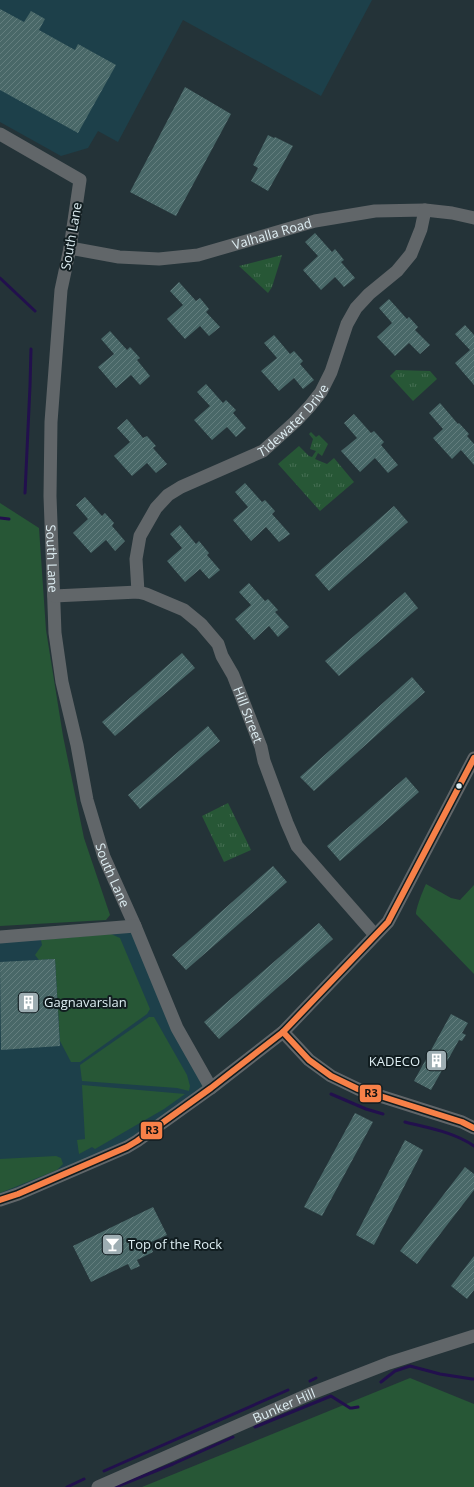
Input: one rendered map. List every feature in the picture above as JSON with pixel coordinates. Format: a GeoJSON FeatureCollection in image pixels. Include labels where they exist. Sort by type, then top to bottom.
{"type":"FeatureCollection","features":[{"type":"Feature","properties":{"kind":"street","name":"South Lane"},"geometry":{"type":"LineString","coordinates":[[0,134],[80,180],[70,248],[61,290],[51,422],[50,496],[55,633],[62,682],[77,745],[87,800],[104,857],[135,926],[177,1028],[211,1088]]}},
{"type":"Feature","properties":{"kind":"street","name":"Valhalla Road"},"geometry":{"type":"LineString","coordinates":[[70,248],[119,257],[159,259],[198,256],[315,221],[374,211],[425,210],[452,213],[474,218]]}},
{"type":"Feature","properties":{"kind":"street","name":"Tidewater Drive"},"geometry":{"type":"LineString","coordinates":[[138,592],[136,559],[140,536],[156,508],[168,495],[181,487],[263,451],[310,406],[321,392],[332,372],[345,330],[356,308],[369,294],[397,271],[411,254],[421,229],[425,210]]}},
{"type":"Feature","properties":{"kind":"street","name":"Hill Street"},"geometry":{"type":"LineString","coordinates":[[54,596],[138,592],[184,610],[201,624],[218,644],[236,682],[261,747],[264,760],[287,823],[297,846],[376,935]]}},
{"type":"Feature","properties":{"kind":"street"},"geometry":{"type":"LineString","coordinates":[[0,1200],[18,1194],[127,1146],[211,1088],[283,1032],[388,922],[474,758]]}},
{"type":"Feature","properties":{"kind":"street","name":"South Lane"},"geometry":{"type":"LineString","coordinates":[[0,937],[135,926]]}},
{"type":"Feature","properties":{"kind":"street"},"geometry":{"type":"LineString","coordinates":[[283,1032],[309,1060],[331,1076],[358,1089],[462,1122],[474,1128]]}},
{"type":"Feature","properties":{"kind":"street","name":"Bunker Hill"},"geometry":{"type":"LineString","coordinates":[[98,1487],[312,1393],[389,1363],[474,1336]]}},
{"type":"Feature","properties":{"kind":"shaded area"},"geometry":{"type":"Polygon","coordinates":[[[0,0],[372,0],[321,96],[183,20],[118,142],[98,131],[88,148],[61,156],[0,122],[0,0]]]}},
{"type":"Feature","properties":{"kind":"shaded area"},"geometry":{"type":"Polygon","coordinates":[[[135,926],[211,1088],[137,1141],[0,1200],[0,937],[135,926]]]}},
{"type":"Feature","properties":{"kind":"green space"},"geometry":{"type":"Polygon","coordinates":[[[282,255],[272,287],[268,293],[239,266],[282,255]]]}},
{"type":"Feature","properties":{"kind":"green space"},"geometry":{"type":"Polygon","coordinates":[[[396,370],[430,371],[437,379],[413,401],[390,376],[396,370]]]}},
{"type":"Feature","properties":{"kind":"green space"},"geometry":{"type":"Polygon","coordinates":[[[311,432],[316,437],[319,435],[328,444],[322,456],[318,453],[315,459],[327,464],[334,458],[354,482],[320,511],[278,464],[299,446],[312,457],[316,451],[310,449],[313,439],[309,434],[311,432]]]}},
{"type":"Feature","properties":{"kind":"green space"},"geometry":{"type":"Polygon","coordinates":[[[0,503],[39,528],[46,630],[63,736],[84,838],[110,915],[106,920],[0,926],[0,503]]]}},
{"type":"Feature","properties":{"kind":"green space"},"geometry":{"type":"Polygon","coordinates":[[[228,803],[251,850],[224,862],[202,816],[228,803]]]}},
{"type":"Feature","properties":{"kind":"green space"},"geometry":{"type":"Polygon","coordinates":[[[426,884],[451,898],[460,900],[474,885],[474,974],[416,914],[418,903],[426,884]]]}},
{"type":"Feature","properties":{"kind":"green space"},"geometry":{"type":"Polygon","coordinates":[[[111,934],[120,938],[150,1009],[147,1014],[80,1062],[71,1062],[60,1041],[55,959],[39,960],[35,955],[42,945],[41,940],[111,934]]]}},
{"type":"Feature","properties":{"kind":"green space"},"geometry":{"type":"Polygon","coordinates":[[[149,1017],[154,1017],[187,1075],[190,1086],[189,1091],[177,1088],[82,1081],[80,1065],[149,1017]]]}},
{"type":"Feature","properties":{"kind":"green space"},"geometry":{"type":"Polygon","coordinates":[[[82,1085],[185,1094],[164,1109],[95,1149],[92,1147],[79,1154],[77,1140],[85,1139],[82,1085]]]}},
{"type":"Feature","properties":{"kind":"green space"},"geometry":{"type":"Polygon","coordinates":[[[56,1156],[61,1158],[63,1164],[57,1170],[0,1193],[0,1159],[56,1156]]]}},
{"type":"Feature","properties":{"kind":"green space"},"geometry":{"type":"Polygon","coordinates":[[[410,1378],[474,1404],[474,1487],[142,1487],[410,1378]]]}},
{"type":"Feature","properties":{"kind":"building"},"geometry":{"type":"Polygon","coordinates":[[[0,9],[24,22],[31,11],[45,19],[39,30],[75,50],[78,44],[116,65],[78,133],[0,90],[0,9]]]}},
{"type":"Feature","properties":{"kind":"building"},"geometry":{"type":"Polygon","coordinates":[[[185,87],[231,114],[176,216],[130,192],[185,87]]]}},
{"type":"Feature","properties":{"kind":"building"},"geometry":{"type":"Polygon","coordinates":[[[268,135],[293,146],[268,191],[251,181],[258,168],[253,165],[268,135]]]}},
{"type":"Feature","properties":{"kind":"building"},"geometry":{"type":"Polygon","coordinates":[[[315,233],[332,252],[335,249],[344,260],[341,262],[355,278],[344,287],[335,277],[321,290],[303,270],[318,256],[305,242],[315,233]]]}},
{"type":"Feature","properties":{"kind":"building"},"geometry":{"type":"Polygon","coordinates":[[[179,282],[196,301],[200,298],[209,309],[206,312],[220,327],[209,336],[200,326],[185,339],[167,319],[183,305],[170,291],[179,282]]]}},
{"type":"Feature","properties":{"kind":"building"},"geometry":{"type":"Polygon","coordinates":[[[389,299],[407,319],[409,317],[418,327],[415,330],[430,345],[420,354],[409,343],[395,356],[377,337],[392,323],[379,308],[389,299]]]}},
{"type":"Feature","properties":{"kind":"building"},"geometry":{"type":"Polygon","coordinates":[[[465,325],[474,335],[474,385],[455,363],[470,350],[455,334],[465,325]]]}},
{"type":"Feature","properties":{"kind":"building"},"geometry":{"type":"Polygon","coordinates":[[[110,331],[127,350],[130,347],[140,358],[137,360],[150,376],[140,385],[131,375],[116,388],[98,367],[114,354],[101,339],[110,331]]]}},
{"type":"Feature","properties":{"kind":"building"},"geometry":{"type":"Polygon","coordinates":[[[274,335],[290,354],[294,351],[303,361],[300,364],[314,380],[303,389],[294,378],[279,391],[261,371],[277,358],[264,343],[274,335]]]}},
{"type":"Feature","properties":{"kind":"building"},"geometry":{"type":"Polygon","coordinates":[[[206,384],[223,403],[226,400],[236,410],[233,413],[246,428],[236,437],[227,427],[212,440],[194,420],[210,406],[197,392],[206,384]]]}},
{"type":"Feature","properties":{"kind":"building"},"geometry":{"type":"Polygon","coordinates":[[[440,403],[458,424],[459,423],[469,434],[467,436],[474,444],[474,465],[461,450],[452,459],[433,438],[443,429],[429,413],[440,403]]]}},
{"type":"Feature","properties":{"kind":"building"},"geometry":{"type":"Polygon","coordinates":[[[354,414],[371,433],[374,431],[384,442],[381,445],[398,465],[388,473],[375,458],[360,472],[341,451],[357,438],[344,423],[354,414]]]}},
{"type":"Feature","properties":{"kind":"building"},"geometry":{"type":"Polygon","coordinates":[[[127,419],[143,438],[147,436],[156,446],[153,448],[167,464],[156,473],[147,463],[132,476],[114,456],[130,442],[117,428],[127,419]]]}},
{"type":"Feature","properties":{"kind":"building"},"geometry":{"type":"Polygon","coordinates":[[[245,483],[262,502],[265,500],[275,511],[272,514],[290,534],[279,542],[266,527],[251,541],[233,520],[248,507],[235,492],[245,483]]]}},
{"type":"Feature","properties":{"kind":"building"},"geometry":{"type":"Polygon","coordinates":[[[85,497],[102,516],[105,513],[114,523],[112,526],[125,541],[115,551],[106,540],[91,553],[73,533],[88,519],[76,505],[85,497]]]}},
{"type":"Feature","properties":{"kind":"building"},"geometry":{"type":"Polygon","coordinates":[[[394,506],[408,522],[329,591],[315,575],[394,506]]]}},
{"type":"Feature","properties":{"kind":"building"},"geometry":{"type":"Polygon","coordinates":[[[180,525],[196,544],[199,541],[209,553],[207,555],[220,570],[209,579],[200,569],[185,582],[167,561],[182,548],[170,534],[180,525]]]}},
{"type":"Feature","properties":{"kind":"building"},"geometry":{"type":"Polygon","coordinates":[[[249,583],[265,601],[268,599],[278,610],[275,612],[289,627],[278,637],[269,626],[254,640],[235,619],[251,605],[239,592],[249,583]]]}},
{"type":"Feature","properties":{"kind":"building"},"geometry":{"type":"Polygon","coordinates":[[[405,592],[418,608],[339,676],[325,661],[405,592]]]}},
{"type":"Feature","properties":{"kind":"building"},"geometry":{"type":"Polygon","coordinates":[[[182,653],[195,668],[115,736],[102,722],[182,653]]]}},
{"type":"Feature","properties":{"kind":"building"},"geometry":{"type":"Polygon","coordinates":[[[412,677],[425,692],[314,791],[300,777],[412,677]]]}},
{"type":"Feature","properties":{"kind":"building"},"geometry":{"type":"Polygon","coordinates":[[[208,726],[220,741],[140,809],[128,795],[208,726]]]}},
{"type":"Feature","properties":{"kind":"building"},"geometry":{"type":"Polygon","coordinates":[[[406,777],[419,792],[340,861],[327,846],[406,777]]]}},
{"type":"Feature","properties":{"kind":"building"},"geometry":{"type":"Polygon","coordinates":[[[273,866],[287,882],[186,970],[172,955],[273,866]]]}},
{"type":"Feature","properties":{"kind":"building"},"geometry":{"type":"Polygon","coordinates":[[[319,923],[333,939],[219,1039],[204,1022],[319,923]]]}},
{"type":"Feature","properties":{"kind":"building","name":"Gagnavarslan"},"geometry":{"type":"Polygon","coordinates":[[[55,959],[60,1046],[1,1050],[0,962],[55,959]]]}},
{"type":"Feature","properties":{"kind":"building","name":"KADECO"},"geometry":{"type":"Polygon","coordinates":[[[451,1014],[468,1023],[462,1033],[466,1035],[462,1041],[459,1040],[431,1090],[414,1081],[451,1014]]]}},
{"type":"Feature","properties":{"kind":"building"},"geometry":{"type":"Polygon","coordinates":[[[355,1113],[373,1122],[322,1216],[304,1207],[355,1113]]]}},
{"type":"Feature","properties":{"kind":"building"},"geometry":{"type":"Polygon","coordinates":[[[405,1140],[423,1150],[374,1245],[356,1235],[405,1140]]]}},
{"type":"Feature","properties":{"kind":"building"},"geometry":{"type":"Polygon","coordinates":[[[465,1167],[474,1174],[474,1190],[417,1264],[400,1251],[465,1167]]]}},
{"type":"Feature","properties":{"kind":"building","name":"Top of the Rock"},"geometry":{"type":"Polygon","coordinates":[[[153,1207],[167,1235],[149,1243],[153,1252],[137,1260],[140,1266],[131,1270],[128,1264],[91,1282],[73,1246],[153,1207]]]}},
{"type":"Feature","properties":{"kind":"building"},"geometry":{"type":"Polygon","coordinates":[[[474,1256],[474,1290],[467,1299],[451,1286],[474,1256]]]}},
{"type":"Feature","properties":{"kind":"waterway"},"geometry":{"type":"LineString","coordinates":[[0,278],[35,311]]}},
{"type":"Feature","properties":{"kind":"waterway"},"geometry":{"type":"LineString","coordinates":[[25,493],[31,349]]}},
{"type":"Feature","properties":{"kind":"waterway"},"geometry":{"type":"LineString","coordinates":[[0,518],[9,519]]}},
{"type":"Feature","properties":{"kind":"waterway"},"geometry":{"type":"LineString","coordinates":[[331,1094],[366,1109],[383,1114]]}},
{"type":"Feature","properties":{"kind":"waterway"},"geometry":{"type":"LineString","coordinates":[[405,1122],[458,1137],[474,1146]]}},
{"type":"Feature","properties":{"kind":"waterway"},"geometry":{"type":"LineString","coordinates":[[381,1382],[395,1371],[410,1366],[440,1374],[474,1379]]}},
{"type":"Feature","properties":{"kind":"waterway"},"geometry":{"type":"LineString","coordinates":[[310,1381],[316,1378]]}},
{"type":"Feature","properties":{"kind":"waterway"},"geometry":{"type":"LineString","coordinates":[[104,1471],[288,1390]]}},
{"type":"Feature","properties":{"kind":"waterway"},"geometry":{"type":"LineString","coordinates":[[255,1427],[331,1396],[350,1408],[358,1407]]}},
{"type":"Feature","properties":{"kind":"waterway"},"geometry":{"type":"LineString","coordinates":[[116,1487],[173,1464],[233,1437]]}},
{"type":"Feature","properties":{"kind":"waterway"},"geometry":{"type":"LineString","coordinates":[[67,1487],[84,1479]]}},
{"type":"Feature","properties":{"kind":"transit line","name":"R3"},"geometry":{"type":"LineString","coordinates":[[0,1200],[18,1194],[127,1147],[211,1088],[283,1032],[388,922],[474,758]]}},
{"type":"Feature","properties":{"kind":"transit line","name":"R3"},"geometry":{"type":"LineString","coordinates":[[283,1032],[309,1060],[331,1076],[358,1089],[462,1122],[474,1128]]}},
{"type":"Feature","properties":{"kind":"place","name":"Gagnavarslan"},"geometry":{"type":"Point","coordinates":[29,1002]}},
{"type":"Feature","properties":{"kind":"place","name":"KADECO"},"geometry":{"type":"Point","coordinates":[436,1061]}},
{"type":"Feature","properties":{"kind":"place","name":"Top of the Rock"},"geometry":{"type":"Point","coordinates":[113,1244]}}]}
